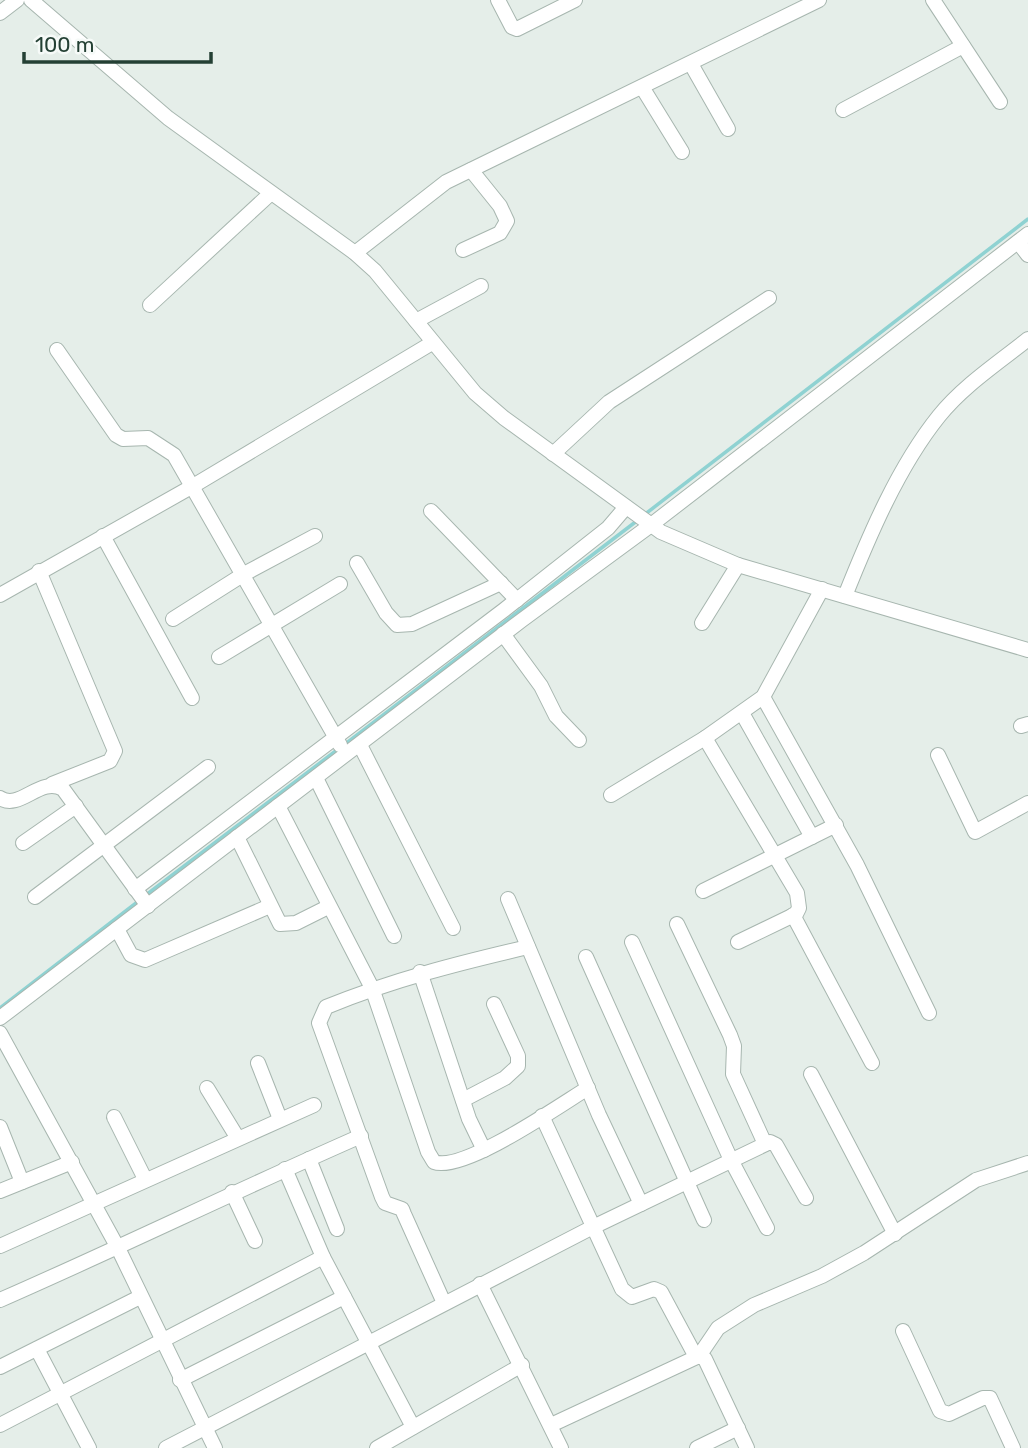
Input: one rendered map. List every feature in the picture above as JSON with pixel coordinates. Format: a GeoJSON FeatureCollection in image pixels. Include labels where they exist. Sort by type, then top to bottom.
{"type":"FeatureCollection","features":[{"type":"Feature","properties":{"kind":"street"},"geometry":{"type":"LineString","coordinates":[[0,13],[17,0]]}},
{"type":"Feature","properties":{"kind":"street"},"geometry":{"type":"LineString","coordinates":[[498,0],[512,27],[517,29],[575,0]]}},
{"type":"Feature","properties":{"kind":"street"},"geometry":{"type":"LineString","coordinates":[[355,253],[446,182],[819,0]]}},
{"type":"Feature","properties":{"kind":"street"},"geometry":{"type":"LineString","coordinates":[[933,0],[1000,102]]}},
{"type":"Feature","properties":{"kind":"street"},"geometry":{"type":"LineString","coordinates":[[41,3],[168,118],[355,253],[375,271],[475,393],[628,509],[693,548],[738,565],[1028,650]]}},
{"type":"Feature","properties":{"kind":"street"},"geometry":{"type":"LineString","coordinates":[[843,110],[963,46]]}},
{"type":"Feature","properties":{"kind":"street"},"geometry":{"type":"LineString","coordinates":[[691,64],[728,129]]}},
{"type":"Feature","properties":{"kind":"street"},"geometry":{"type":"LineString","coordinates":[[642,87],[682,152]]}},
{"type":"Feature","properties":{"kind":"street"},"geometry":{"type":"LineString","coordinates":[[463,250],[500,233],[507,221],[500,206],[471,170]]}},
{"type":"Feature","properties":{"kind":"street"},"geometry":{"type":"LineString","coordinates":[[150,305],[270,194]]}},
{"type":"Feature","properties":{"kind":"street"},"geometry":{"type":"LineString","coordinates":[[142,897],[237,837],[316,778],[341,747],[360,745],[648,522],[1023,238],[1028,255]]}},
{"type":"Feature","properties":{"kind":"street"},"geometry":{"type":"LineString","coordinates":[[416,321],[481,286]]}},
{"type":"Feature","properties":{"kind":"street"},"geometry":{"type":"LineString","coordinates":[[553,454],[609,402],[769,298]]}},
{"type":"Feature","properties":{"kind":"street"},"geometry":{"type":"LineString","coordinates":[[845,596],[884,506],[931,427],[972,384],[1028,339]]}},
{"type":"Feature","properties":{"kind":"street"},"geometry":{"type":"LineString","coordinates":[[0,595],[193,486],[432,343]]}},
{"type":"Feature","properties":{"kind":"street"},"geometry":{"type":"LineString","coordinates":[[57,350],[116,435],[123,439],[143,437],[174,455],[244,573],[271,627],[341,747]]}},
{"type":"Feature","properties":{"kind":"street"},"geometry":{"type":"LineString","coordinates":[[0,1018],[117,929],[142,897],[341,747],[628,509]]}},
{"type":"Feature","properties":{"kind":"street"},"geometry":{"type":"LineString","coordinates":[[431,511],[517,600]]}},
{"type":"Feature","properties":{"kind":"street"},"geometry":{"type":"LineString","coordinates":[[103,536],[192,698]]}},
{"type":"Feature","properties":{"kind":"street"},"geometry":{"type":"LineString","coordinates":[[173,619],[244,573],[315,536]]}},
{"type":"Feature","properties":{"kind":"street"},"geometry":{"type":"LineString","coordinates":[[357,563],[386,613],[397,625],[412,624],[501,583]]}},
{"type":"Feature","properties":{"kind":"street"},"geometry":{"type":"LineString","coordinates":[[702,624],[738,565]]}},
{"type":"Feature","properties":{"kind":"street"},"geometry":{"type":"LineString","coordinates":[[0,798],[12,801],[110,761],[115,751],[39,571]]}},
{"type":"Feature","properties":{"kind":"street"},"geometry":{"type":"LineString","coordinates":[[219,657],[341,584]]}},
{"type":"Feature","properties":{"kind":"street"},"geometry":{"type":"LineString","coordinates":[[611,795],[705,738],[763,697],[822,589]]}},
{"type":"Feature","properties":{"kind":"street"},"geometry":{"type":"LineString","coordinates":[[503,634],[541,686],[556,716],[579,740]]}},
{"type":"Feature","properties":{"kind":"street"},"geometry":{"type":"LineString","coordinates":[[763,697],[836,825],[929,1013]]}},
{"type":"Feature","properties":{"kind":"street"},"geometry":{"type":"LineString","coordinates":[[742,713],[811,837]]}},
{"type":"Feature","properties":{"kind":"street"},"geometry":{"type":"LineString","coordinates":[[705,738],[797,893],[799,908],[793,915],[738,942]]}},
{"type":"Feature","properties":{"kind":"street"},"geometry":{"type":"LineString","coordinates":[[360,745],[453,928]]}},
{"type":"Feature","properties":{"kind":"street"},"geometry":{"type":"LineString","coordinates":[[938,755],[975,832],[1028,803]]}},
{"type":"Feature","properties":{"kind":"street"},"geometry":{"type":"LineString","coordinates":[[35,897],[208,768]]}},
{"type":"Feature","properties":{"kind":"street"},"geometry":{"type":"LineString","coordinates":[[316,778],[394,936]]}},
{"type":"Feature","properties":{"kind":"street"},"geometry":{"type":"LineString","coordinates":[[52,784],[63,789],[142,897]]}},
{"type":"Feature","properties":{"kind":"street"},"geometry":{"type":"LineString","coordinates":[[23,843],[76,806]]}},
{"type":"Feature","properties":{"kind":"street"},"geometry":{"type":"LineString","coordinates":[[278,806],[372,988],[430,1159],[439,1164],[447,1164],[484,1150],[588,1088]]}},
{"type":"Feature","properties":{"kind":"street"},"geometry":{"type":"LineString","coordinates":[[703,891],[836,825]]}},
{"type":"Feature","properties":{"kind":"street"},"geometry":{"type":"LineString","coordinates":[[237,837],[280,924],[286,926],[328,907]]}},
{"type":"Feature","properties":{"kind":"street"},"geometry":{"type":"LineString","coordinates":[[508,899],[640,1204]]}},
{"type":"Feature","properties":{"kind":"street"},"geometry":{"type":"LineString","coordinates":[[117,929],[131,955],[145,960],[270,906]]}},
{"type":"Feature","properties":{"kind":"street"},"geometry":{"type":"LineString","coordinates":[[793,915],[872,1063]]}},
{"type":"Feature","properties":{"kind":"street"},"geometry":{"type":"LineString","coordinates":[[677,924],[730,1035],[734,1045],[733,1074],[765,1144]]}},
{"type":"Feature","properties":{"kind":"street"},"geometry":{"type":"LineString","coordinates":[[632,942],[731,1160],[766,1228]]}},
{"type":"Feature","properties":{"kind":"street"},"geometry":{"type":"LineString","coordinates":[[444,1303],[402,1209],[385,1203],[382,1198],[319,1023],[326,1007],[372,988],[421,972],[528,947]]}},
{"type":"Feature","properties":{"kind":"street"},"geometry":{"type":"LineString","coordinates":[[586,957],[704,1220]]}},
{"type":"Feature","properties":{"kind":"street"},"geometry":{"type":"LineString","coordinates":[[421,972],[463,1100],[484,1150]]}},
{"type":"Feature","properties":{"kind":"street"},"geometry":{"type":"LineString","coordinates":[[463,1100],[505,1078],[518,1066],[518,1056],[494,1004]]}},
{"type":"Feature","properties":{"kind":"street"},"geometry":{"type":"LineString","coordinates":[[0,1033],[118,1248],[215,1448]]}},
{"type":"Feature","properties":{"kind":"street"},"geometry":{"type":"LineString","coordinates":[[258,1063],[280,1119]]}},
{"type":"Feature","properties":{"kind":"street"},"geometry":{"type":"LineString","coordinates":[[811,1074],[894,1234]]}},
{"type":"Feature","properties":{"kind":"street"},"geometry":{"type":"LineString","coordinates":[[207,1088],[237,1138]]}},
{"type":"Feature","properties":{"kind":"street"},"geometry":{"type":"LineString","coordinates":[[0,1246],[314,1105]]}},
{"type":"Feature","properties":{"kind":"street"},"geometry":{"type":"LineString","coordinates":[[114,1116],[145,1180]]}},
{"type":"Feature","properties":{"kind":"street"},"geometry":{"type":"LineString","coordinates":[[542,1116],[591,1228],[626,1294],[632,1297],[654,1289],[660,1292],[698,1356],[705,1359],[747,1448]]}},
{"type":"Feature","properties":{"kind":"street"},"geometry":{"type":"LineString","coordinates":[[0,1127],[22,1182]]}},
{"type":"Feature","properties":{"kind":"street"},"geometry":{"type":"LineString","coordinates":[[0,1300],[118,1248],[232,1192],[361,1136]]}},
{"type":"Feature","properties":{"kind":"street"},"geometry":{"type":"LineString","coordinates":[[166,1448],[591,1228],[765,1144],[772,1142],[776,1145],[806,1198]]}},
{"type":"Feature","properties":{"kind":"street"},"geometry":{"type":"LineString","coordinates":[[309,1159],[337,1229]]}},
{"type":"Feature","properties":{"kind":"street"},"geometry":{"type":"LineString","coordinates":[[0,1191],[72,1162]]}},
{"type":"Feature","properties":{"kind":"street"},"geometry":{"type":"LineString","coordinates":[[551,1425],[698,1356],[715,1331],[744,1311],[822,1276],[894,1234],[976,1180],[1028,1163]]}},
{"type":"Feature","properties":{"kind":"street"},"geometry":{"type":"LineString","coordinates":[[285,1169],[323,1257],[413,1427]]}},
{"type":"Feature","properties":{"kind":"street"},"geometry":{"type":"LineString","coordinates":[[232,1192],[255,1241]]}},
{"type":"Feature","properties":{"kind":"street"},"geometry":{"type":"LineString","coordinates":[[0,1425],[323,1257]]}},
{"type":"Feature","properties":{"kind":"street"},"geometry":{"type":"LineString","coordinates":[[481,1284],[561,1448]]}},
{"type":"Feature","properties":{"kind":"street"},"geometry":{"type":"LineString","coordinates":[[0,1367],[140,1297]]}},
{"type":"Feature","properties":{"kind":"street"},"geometry":{"type":"LineString","coordinates":[[180,1380],[344,1297]]}},
{"type":"Feature","properties":{"kind":"street"},"geometry":{"type":"LineString","coordinates":[[903,1331],[940,1411],[949,1414],[982,1398],[990,1398],[1013,1448]]}},
{"type":"Feature","properties":{"kind":"street"},"geometry":{"type":"LineString","coordinates":[[37,1349],[89,1448]]}},
{"type":"Feature","properties":{"kind":"street"},"geometry":{"type":"LineString","coordinates":[[377,1448],[522,1365]]}},
{"type":"Feature","properties":{"kind":"street"},"geometry":{"type":"LineString","coordinates":[[697,1448],[738,1429]]}},
{"type":"Feature","properties":{"kind":"waterway"},"geometry":{"type":"LineString","coordinates":[[644,515],[1028,219]]}},
{"type":"Feature","properties":{"kind":"waterway"},"geometry":{"type":"LineString","coordinates":[[344,745],[638,520]]}},
{"type":"Feature","properties":{"kind":"waterway"},"geometry":{"type":"LineString","coordinates":[[146,895],[337,750]]}},
{"type":"Feature","properties":{"kind":"waterway"},"geometry":{"type":"LineString","coordinates":[[0,1008],[140,900]]}}]}
